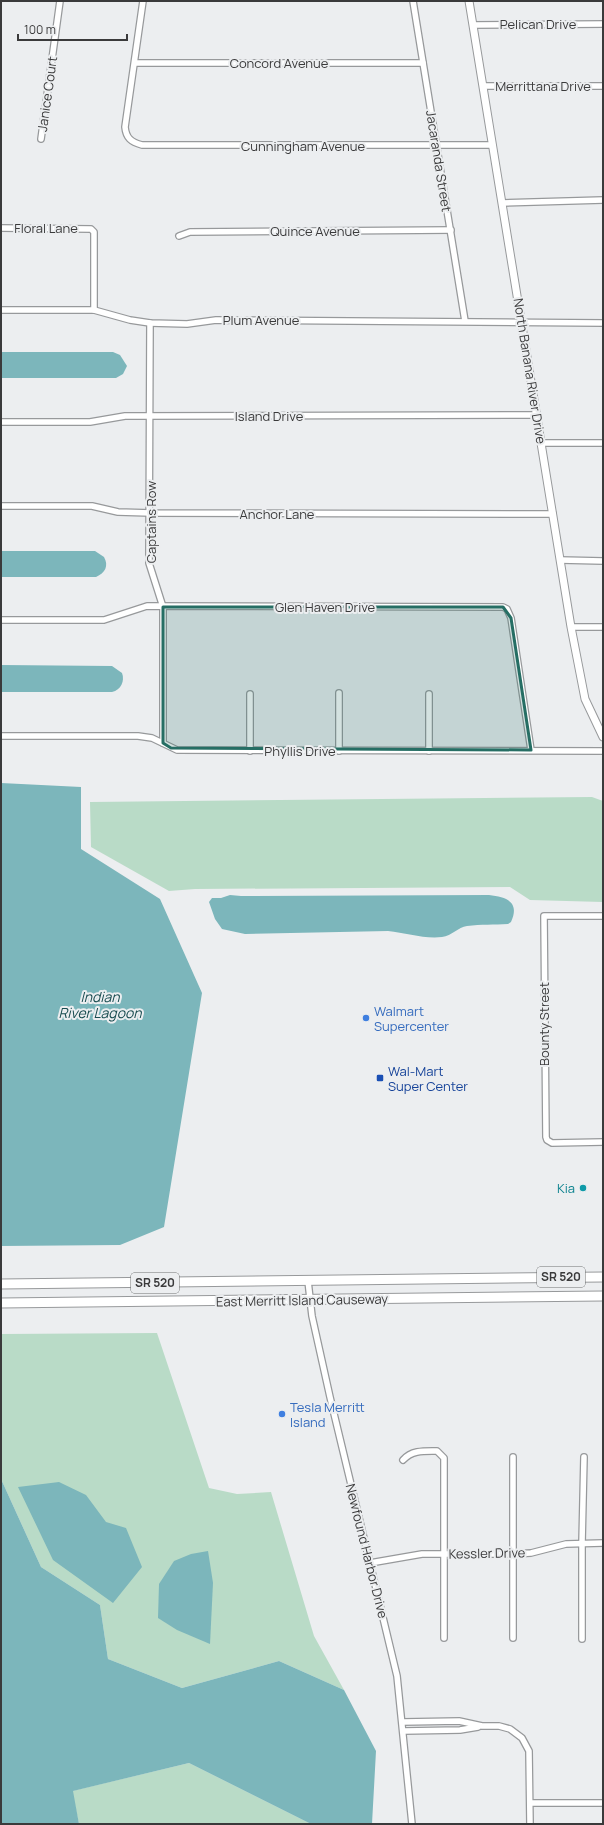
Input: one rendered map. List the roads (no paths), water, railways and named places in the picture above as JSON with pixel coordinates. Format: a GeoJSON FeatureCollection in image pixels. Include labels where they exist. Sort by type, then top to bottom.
{"type":"FeatureCollection","features":[{"type":"Feature","properties":{"kind":"main road","name":"East Merritt Island Causeway"},"geometry":{"type":"LineString","coordinates":[[1,1284],[603,1277]]}},
{"type":"Feature","properties":{"kind":"main road","name":"East Merritt Island Causeway"},"geometry":{"type":"LineString","coordinates":[[1,1303],[603,1296]]}},
{"type":"Feature","properties":{"kind":"street","name":"Janice Court"},"geometry":{"type":"LineString","coordinates":[[41,139],[60,1]]}},
{"type":"Feature","properties":{"kind":"street"},"geometry":{"type":"LineString","coordinates":[[135,62],[143,1]]}},
{"type":"Feature","properties":{"kind":"street","name":"Jacaranda Street"},"geometry":{"type":"LineString","coordinates":[[413,1],[465,321]]}},
{"type":"Feature","properties":{"kind":"street","name":"North Banana River Drive"},"geometry":{"type":"LineString","coordinates":[[469,1],[571,627],[585,699],[603,737]]}},
{"type":"Feature","properties":{"kind":"street","name":"Pelican Drive"},"geometry":{"type":"LineString","coordinates":[[473,25],[603,24]]}},
{"type":"Feature","properties":{"kind":"street","name":"Concord Avenue"},"geometry":{"type":"LineString","coordinates":[[135,62],[423,63]]}},
{"type":"Feature","properties":{"kind":"street","name":"Cunningham Avenue"},"geometry":{"type":"LineString","coordinates":[[135,62],[124,127],[126,135],[132,142],[142,145],[492,145]]}},
{"type":"Feature","properties":{"kind":"street","name":"Merrittana Drive"},"geometry":{"type":"LineString","coordinates":[[483,86],[603,86]]}},
{"type":"Feature","properties":{"kind":"street"},"geometry":{"type":"LineString","coordinates":[[502,204],[603,200]]}},
{"type":"Feature","properties":{"kind":"street","name":"Floral Lane"},"geometry":{"type":"LineString","coordinates":[[1,228],[91,229],[94,232],[94,310]]}},
{"type":"Feature","properties":{"kind":"street","name":"Quince Avenue"},"geometry":{"type":"LineString","coordinates":[[179,236],[190,232],[450,230]]}},
{"type":"Feature","properties":{"kind":"street","name":"Plum Avenue"},"geometry":{"type":"LineString","coordinates":[[1,310],[94,310],[130,320],[150,323],[187,324],[216,320],[603,323]]}},
{"type":"Feature","properties":{"kind":"street","name":"Captains Row"},"geometry":{"type":"LineString","coordinates":[[150,323],[151,513],[149,563],[163,607],[163,743]]}},
{"type":"Feature","properties":{"kind":"street","name":"Island Drive"},"geometry":{"type":"LineString","coordinates":[[1,422],[90,422],[125,416],[537,415]]}},
{"type":"Feature","properties":{"kind":"street"},"geometry":{"type":"LineString","coordinates":[[542,443],[603,443]]}},
{"type":"Feature","properties":{"kind":"street","name":"Anchor Lane"},"geometry":{"type":"LineString","coordinates":[[1,506],[92,506],[118,512],[151,513],[553,514]]}},
{"type":"Feature","properties":{"kind":"street"},"geometry":{"type":"LineString","coordinates":[[560,560],[603,561]]}},
{"type":"Feature","properties":{"kind":"street","name":"Glen Haven Drive"},"geometry":{"type":"LineString","coordinates":[[1,620],[104,620],[147,606],[503,607],[507,609],[511,618],[531,750]]}},
{"type":"Feature","properties":{"kind":"street"},"geometry":{"type":"LineString","coordinates":[[571,627],[603,627]]}},
{"type":"Feature","properties":{"kind":"street"},"geometry":{"type":"LineString","coordinates":[[339,693],[339,751]]}},
{"type":"Feature","properties":{"kind":"street"},"geometry":{"type":"LineString","coordinates":[[250,694],[250,751]]}},
{"type":"Feature","properties":{"kind":"street"},"geometry":{"type":"LineString","coordinates":[[428,694],[429,751]]}},
{"type":"Feature","properties":{"kind":"street","name":"Phyllis Drive"},"geometry":{"type":"LineString","coordinates":[[1,736],[138,736],[152,738],[170,748],[177,750],[603,751]]}},
{"type":"Feature","properties":{"kind":"street","name":"Bounty Street"},"geometry":{"type":"LineString","coordinates":[[603,916],[544,916],[545,1133],[547,1140],[552,1142],[603,1142]]}},
{"type":"Feature","properties":{"kind":"street","name":"Newfound Harbor Drive"},"geometry":{"type":"LineString","coordinates":[[308,1281],[310,1300],[338,1435],[397,1676],[404,1731],[412,1824]]}},
{"type":"Feature","properties":{"kind":"street"},"geometry":{"type":"LineString","coordinates":[[403,1460],[407,1455],[416,1451],[437,1451],[444,1458],[444,1638]]}},
{"type":"Feature","properties":{"kind":"street"},"geometry":{"type":"LineString","coordinates":[[513,1457],[513,1638]]}},
{"type":"Feature","properties":{"kind":"street"},"geometry":{"type":"LineString","coordinates":[[582,1639],[584,1457]]}},
{"type":"Feature","properties":{"kind":"street","name":"Kessler Drive"},"geometry":{"type":"LineString","coordinates":[[370,1563],[410,1555],[531,1553],[566,1544],[603,1543]]}},
{"type":"Feature","properties":{"kind":"street"},"geometry":{"type":"LineString","coordinates":[[403,1722],[459,1722],[482,1726],[499,1726],[510,1729],[522,1738],[529,1751],[530,1824]]}},
{"type":"Feature","properties":{"kind":"street"},"geometry":{"type":"LineString","coordinates":[[404,1731],[460,1730],[482,1726]]}},
{"type":"Feature","properties":{"kind":"street"},"geometry":{"type":"LineString","coordinates":[[530,1803],[603,1804]]}},
{"type":"Feature","properties":{"kind":"water"},"geometry":{"type":"Polygon","coordinates":[[[1,352],[113,352],[120,355],[127,366],[123,374],[116,378],[1,378],[1,352]]]}},
{"type":"Feature","properties":{"kind":"water"},"geometry":{"type":"Polygon","coordinates":[[[1,551],[95,551],[104,557],[106,566],[104,571],[96,577],[1,577],[1,551]]]}},
{"type":"Feature","properties":{"kind":"water"},"geometry":{"type":"Polygon","coordinates":[[[1,665],[112,666],[122,673],[123,682],[118,689],[112,692],[1,692],[1,665]]]}},
{"type":"Feature","properties":{"kind":"water","name":"Indian River Lagoon"},"geometry":{"type":"Polygon","coordinates":[[[1,783],[81,787],[81,849],[160,899],[202,993],[164,1227],[120,1245],[1,1246],[1,783]]]}},
{"type":"Feature","properties":{"kind":"water"},"geometry":{"type":"Polygon","coordinates":[[[230,895],[489,895],[506,899],[513,905],[514,910],[511,922],[508,924],[467,926],[442,937],[422,937],[388,931],[245,934],[222,929],[215,919],[209,902],[212,898],[221,898],[230,895]]]}},
{"type":"Feature","properties":{"kind":"water"},"geometry":{"type":"Polygon","coordinates":[[[1,1479],[41,1567],[100,1605],[108,1659],[182,1688],[279,1661],[344,1690],[376,1751],[372,1824],[311,1824],[189,1763],[73,1791],[79,1824],[1,1824],[1,1479]]]}},
{"type":"Feature","properties":{"kind":"water"},"geometry":{"type":"Polygon","coordinates":[[[59,1482],[86,1495],[106,1522],[126,1528],[142,1567],[113,1603],[53,1560],[18,1487],[59,1482]]]}},
{"type":"Feature","properties":{"kind":"water"},"geometry":{"type":"Polygon","coordinates":[[[208,1551],[213,1583],[210,1644],[177,1630],[158,1618],[159,1584],[174,1561],[191,1554],[208,1551]]]}},
{"type":"Feature","properties":{"kind":"place","name":"Walmart Supercenter"},"geometry":{"type":"Point","coordinates":[366,1018]}},
{"type":"Feature","properties":{"kind":"place","name":"Wal-Mart Super Center"},"geometry":{"type":"Point","coordinates":[380,1078]}},
{"type":"Feature","properties":{"kind":"place","name":"Kia"},"geometry":{"type":"Point","coordinates":[583,1188]}},
{"type":"Feature","properties":{"kind":"place","name":"Tesla Merritt Island"},"geometry":{"type":"Point","coordinates":[282,1414]}}]}
